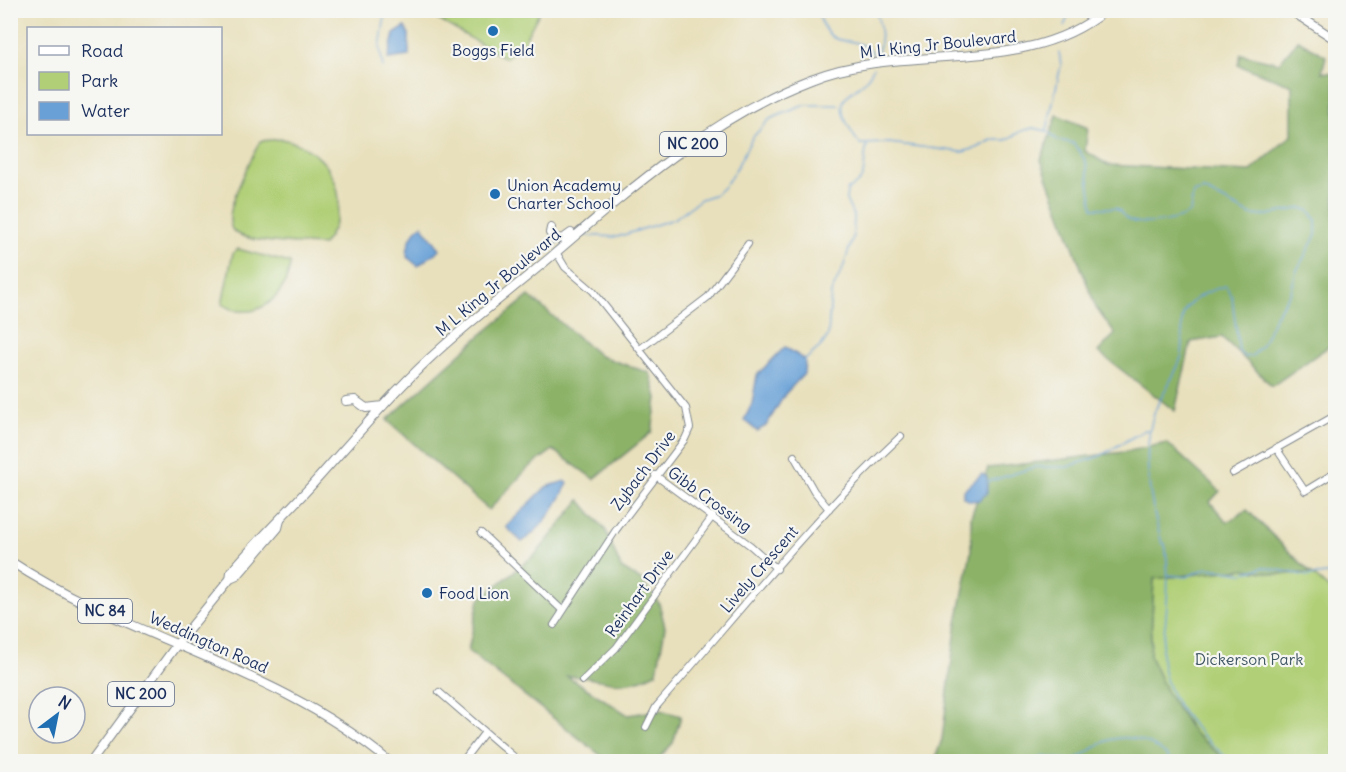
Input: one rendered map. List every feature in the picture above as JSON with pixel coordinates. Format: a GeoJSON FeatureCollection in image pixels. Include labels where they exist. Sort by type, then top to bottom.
{"type":"FeatureCollection","features":[{"type":"Feature","properties":{"kind":"main road","name":"M L King Jr Boulevard"},"geometry":{"type":"LineString","coordinates":[[91,762],[178,643],[230,579],[231,572],[244,556],[383,406],[467,324],[585,226],[673,158],[746,109],[811,78],[842,68],[892,59],[1001,52],[1031,47],[1080,29],[1106,10]]}},
{"type":"Feature","properties":{"kind":"main road"},"geometry":{"type":"LineString","coordinates":[[1290,10],[1335,40]]}},
{"type":"Feature","properties":{"kind":"main road"},"geometry":{"type":"LineString","coordinates":[[551,228],[550,233],[555,239],[564,238],[653,170],[673,158]]}},
{"type":"Feature","properties":{"kind":"main road"},"geometry":{"type":"LineString","coordinates":[[346,400],[355,400],[366,408],[383,406]]}},
{"type":"Feature","properties":{"kind":"main road","name":"Weddington Road"},"geometry":{"type":"LineString","coordinates":[[10,561],[81,599],[290,694],[346,728],[390,762]]}},
{"type":"Feature","properties":{"kind":"street"},"geometry":{"type":"LineString","coordinates":[[640,349],[708,297],[748,244]]}},
{"type":"Feature","properties":{"kind":"street","name":"Zybach Drive"},"geometry":{"type":"LineString","coordinates":[[554,625],[655,476],[685,439],[690,428],[686,408],[593,291],[565,267],[556,252]]}},
{"type":"Feature","properties":{"kind":"street"},"geometry":{"type":"LineString","coordinates":[[1233,474],[1335,415]]}},
{"type":"Feature","properties":{"kind":"street","name":"Lively Crescent"},"geometry":{"type":"LineString","coordinates":[[646,727],[656,707],[830,508],[901,436]]}},
{"type":"Feature","properties":{"kind":"street"},"geometry":{"type":"LineString","coordinates":[[1276,448],[1305,491],[1335,472]]}},
{"type":"Feature","properties":{"kind":"street"},"geometry":{"type":"LineString","coordinates":[[794,456],[814,491],[830,508]]}},
{"type":"Feature","properties":{"kind":"street","name":"Gibb Crossing"},"geometry":{"type":"LineString","coordinates":[[655,476],[713,516],[777,569]]}},
{"type":"Feature","properties":{"kind":"street","name":"Reinhart Drive"},"geometry":{"type":"LineString","coordinates":[[582,681],[616,648],[713,516]]}},
{"type":"Feature","properties":{"kind":"street"},"geometry":{"type":"LineString","coordinates":[[481,533],[563,611]]}},
{"type":"Feature","properties":{"kind":"street"},"geometry":{"type":"LineString","coordinates":[[439,692],[520,762]]}},
{"type":"Feature","properties":{"kind":"street"},"geometry":{"type":"LineString","coordinates":[[462,762],[485,732]]}},
{"type":"Feature","properties":{"kind":"green space","name":"Boggs Field"},"geometry":{"type":"Polygon","coordinates":[[[438,10],[540,11],[522,45],[505,58],[435,18],[438,10]]]}},
{"type":"Feature","properties":{"kind":"green space"},"geometry":{"type":"Polygon","coordinates":[[[1298,40],[1326,56],[1322,72],[1335,73],[1335,342],[1272,386],[1222,337],[1191,342],[1175,411],[1098,352],[1115,334],[1096,308],[1041,160],[1057,115],[1088,128],[1085,151],[1108,165],[1250,172],[1292,135],[1292,85],[1238,65],[1241,54],[1279,63],[1298,40]]]}},
{"type":"Feature","properties":{"kind":"green space"},"geometry":{"type":"Polygon","coordinates":[[[282,139],[300,145],[315,154],[326,166],[334,180],[338,195],[338,212],[333,229],[323,245],[248,238],[232,229],[230,221],[234,198],[260,141],[282,139]]]}},
{"type":"Feature","properties":{"kind":"green space"},"geometry":{"type":"Polygon","coordinates":[[[238,249],[290,263],[283,287],[267,304],[257,309],[234,310],[222,304],[233,253],[238,249]]]}},
{"type":"Feature","properties":{"kind":"green space"},"geometry":{"type":"Polygon","coordinates":[[[529,296],[600,356],[650,373],[657,398],[652,432],[594,479],[553,450],[527,469],[489,510],[387,420],[480,336],[529,296]]]}},
{"type":"Feature","properties":{"kind":"green space"},"geometry":{"type":"Polygon","coordinates":[[[1167,443],[1220,491],[1210,502],[1227,522],[1247,510],[1311,573],[1276,574],[1245,569],[1154,579],[1150,656],[1167,693],[1193,732],[1227,761],[934,762],[942,739],[956,628],[971,552],[971,517],[988,468],[1124,452],[1167,443]]]}},
{"type":"Feature","properties":{"kind":"green space"},"geometry":{"type":"Polygon","coordinates":[[[580,500],[606,531],[621,568],[641,580],[659,603],[665,627],[657,672],[632,682],[622,683],[567,676],[628,715],[660,710],[681,716],[673,743],[656,761],[608,761],[468,651],[479,600],[538,552],[580,500]]]}},
{"type":"Feature","properties":{"kind":"green space","name":"Dickerson Park"},"geometry":{"type":"Polygon","coordinates":[[[1245,569],[1276,574],[1311,573],[1335,594],[1335,761],[1227,761],[1193,732],[1167,693],[1150,656],[1154,578],[1245,569]]]}},
{"type":"Feature","properties":{"kind":"water"},"geometry":{"type":"Polygon","coordinates":[[[405,27],[409,34],[409,56],[388,59],[394,34],[405,27]]]}},
{"type":"Feature","properties":{"kind":"water"},"geometry":{"type":"Polygon","coordinates":[[[422,225],[440,249],[418,266],[407,257],[407,252],[412,235],[422,225]]]}},
{"type":"Feature","properties":{"kind":"water"},"geometry":{"type":"Polygon","coordinates":[[[785,347],[805,360],[804,374],[785,394],[766,426],[757,431],[744,420],[752,404],[757,375],[785,347]]]}},
{"type":"Feature","properties":{"kind":"water"},"geometry":{"type":"Polygon","coordinates":[[[982,474],[987,477],[987,493],[979,500],[970,501],[963,497],[963,491],[982,474]]]}},
{"type":"Feature","properties":{"kind":"water"},"geometry":{"type":"Polygon","coordinates":[[[565,481],[568,483],[554,508],[530,536],[522,542],[506,527],[546,487],[565,481]]]}},
{"type":"Feature","properties":{"kind":"waterway"},"geometry":{"type":"LineString","coordinates":[[383,68],[380,47],[386,10]]}},
{"type":"Feature","properties":{"kind":"waterway"},"geometry":{"type":"LineString","coordinates":[[817,10],[829,34],[836,39],[858,43],[876,57]]}},
{"type":"Feature","properties":{"kind":"waterway"},"geometry":{"type":"LineString","coordinates":[[875,10],[881,36],[875,61]]}},
{"type":"Feature","properties":{"kind":"waterway"},"geometry":{"type":"LineString","coordinates":[[1064,26],[1071,10]]}},
{"type":"Feature","properties":{"kind":"waterway"},"geometry":{"type":"LineString","coordinates":[[1047,130],[1061,65],[1059,52]]}},
{"type":"Feature","properties":{"kind":"waterway"},"geometry":{"type":"LineString","coordinates":[[873,68],[863,83],[845,98],[843,104],[847,123],[860,144],[889,143],[962,152],[977,148],[992,140],[1006,140],[1033,128],[1047,131],[1057,140],[1073,143],[1080,152],[1086,162],[1093,208],[1116,208],[1132,221],[1159,222],[1185,215],[1190,212],[1193,193],[1204,190],[1251,215],[1263,216],[1302,208],[1310,211],[1316,220],[1316,235],[1296,272],[1291,292],[1275,316],[1262,345],[1252,356],[1245,357],[1239,352],[1232,297],[1226,286],[1212,290],[1192,302],[1187,308],[1182,321],[1181,358],[1155,411],[1148,443],[1148,477],[1162,543],[1165,544],[1167,562],[1167,599],[1162,653],[1165,674],[1170,689],[1186,716],[1196,729],[1232,762]]}},
{"type":"Feature","properties":{"kind":"waterway"},"geometry":{"type":"LineString","coordinates":[[580,235],[617,237],[674,219],[701,199],[716,194],[724,187],[752,138],[770,119],[805,105],[839,105]]}},
{"type":"Feature","properties":{"kind":"waterway"},"geometry":{"type":"LineString","coordinates":[[804,361],[821,346],[828,336],[831,293],[843,268],[853,237],[854,217],[846,200],[847,190],[855,186],[862,177],[867,146]]}},
{"type":"Feature","properties":{"kind":"waterway"},"geometry":{"type":"LineString","coordinates":[[528,259],[559,242]]}},
{"type":"Feature","properties":{"kind":"waterway"},"geometry":{"type":"LineString","coordinates":[[987,482],[1035,467],[1067,467],[1100,456],[1145,430],[1150,430]]}},
{"type":"Feature","properties":{"kind":"waterway"},"geometry":{"type":"LineString","coordinates":[[1168,575],[1186,577],[1207,568],[1243,573],[1264,567],[1308,576],[1336,573]]}},
{"type":"Feature","properties":{"kind":"waterway"},"geometry":{"type":"LineString","coordinates":[[1029,762],[1044,757],[1072,761],[1100,744],[1120,738],[1149,743],[1173,762]]}},
{"type":"Feature","properties":{"kind":"place","name":"Boggs Field"},"geometry":{"type":"Point","coordinates":[493,31]}},
{"type":"Feature","properties":{"kind":"place","name":"Union Academy Charter School"},"geometry":{"type":"Point","coordinates":[495,194]}},
{"type":"Feature","properties":{"kind":"place","name":"Food Lion"},"geometry":{"type":"Point","coordinates":[427,593]}}]}
